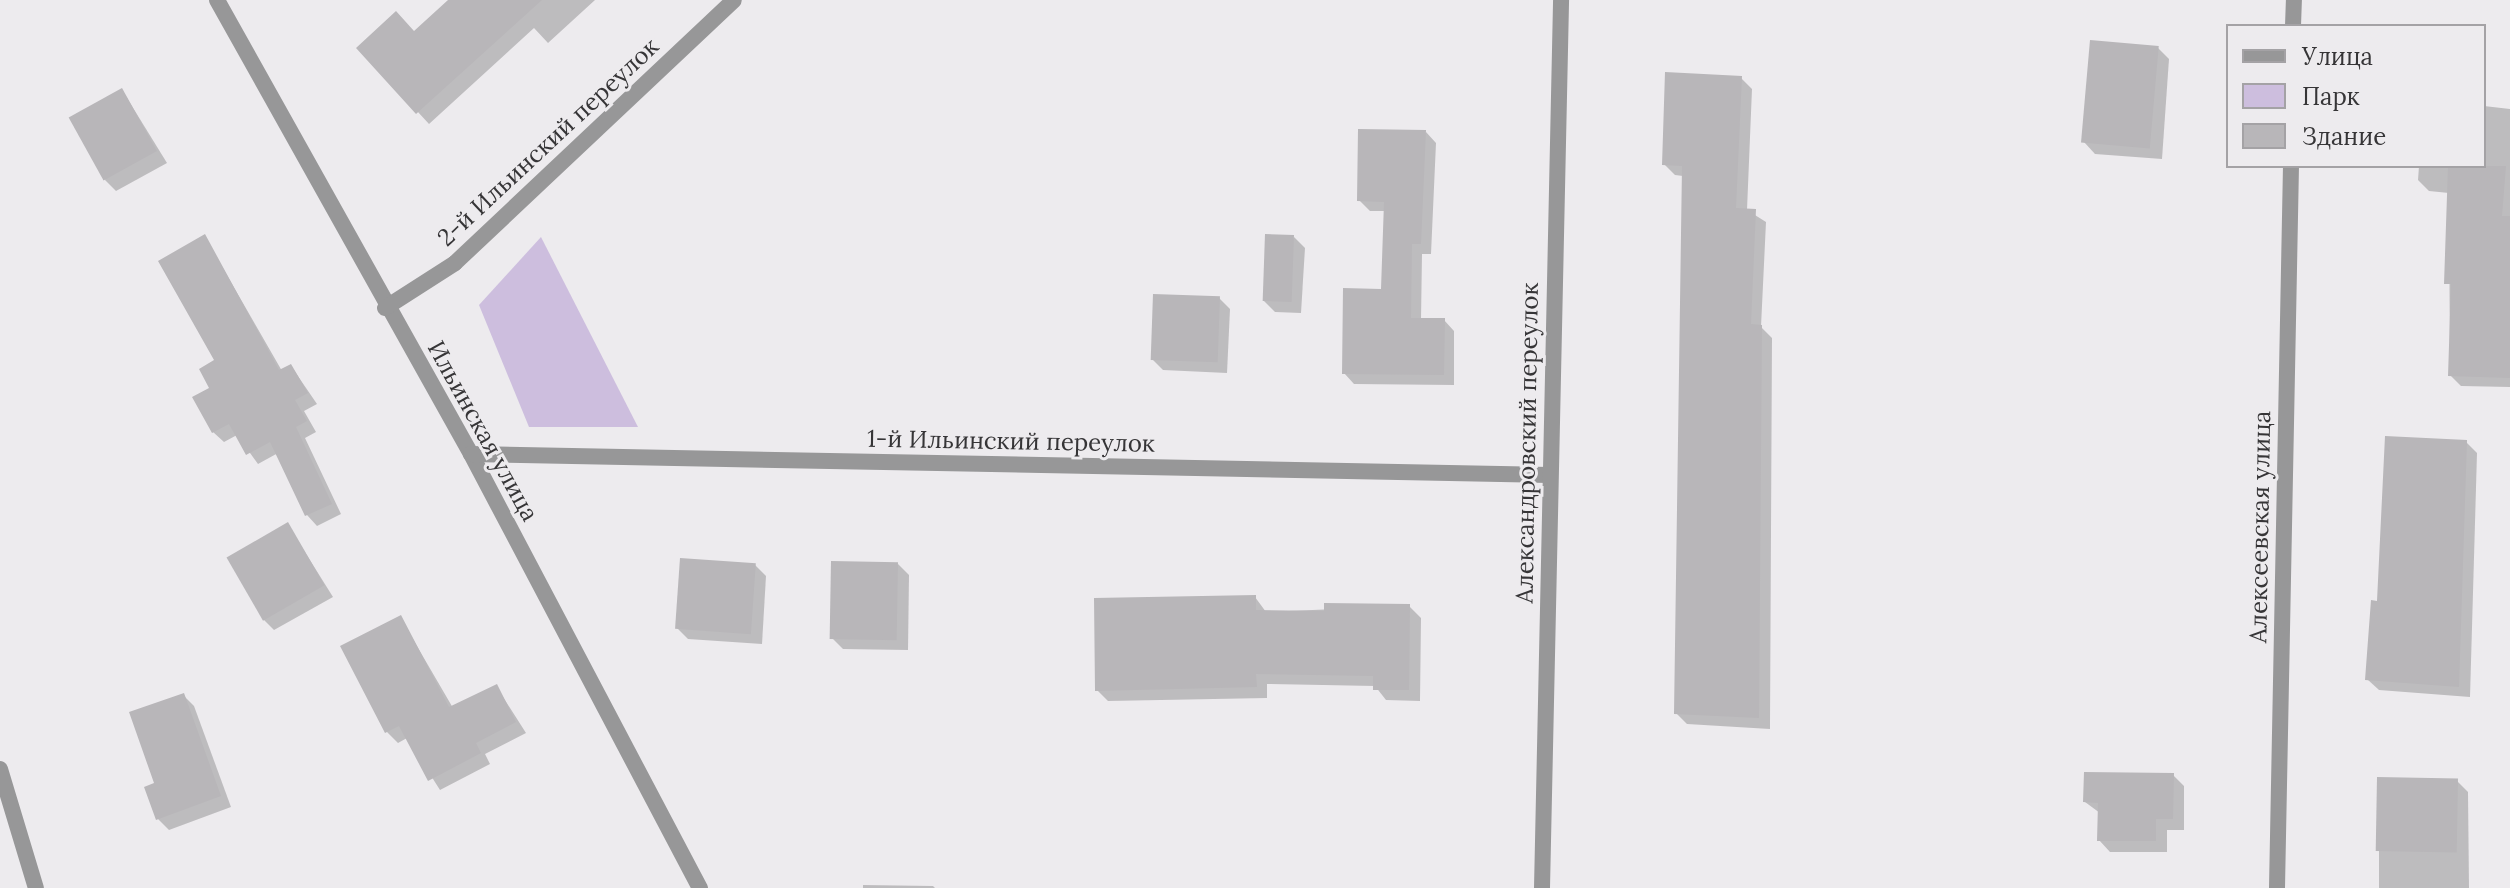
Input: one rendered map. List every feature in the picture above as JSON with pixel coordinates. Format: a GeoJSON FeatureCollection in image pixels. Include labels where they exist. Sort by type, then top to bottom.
{"type":"FeatureCollection","features":[{"type":"Feature","properties":{"kind":"street","name":"Ильинская улица"},"geometry":{"type":"LineString","coordinates":[[217,0],[385,308],[471,454],[700,888]]}},
{"type":"Feature","properties":{"kind":"street","name":"2-й Ильинский переулок"},"geometry":{"type":"LineString","coordinates":[[385,308],[455,263],[734,0]]}},
{"type":"Feature","properties":{"kind":"street","name":"Александровский переулок"},"geometry":{"type":"LineString","coordinates":[[1542,888],[1561,0]]}},
{"type":"Feature","properties":{"kind":"street"},"geometry":{"type":"LineString","coordinates":[[2293,24],[2294,0]]}},
{"type":"Feature","properties":{"kind":"street","name":"Алексеевская улица"},"geometry":{"type":"LineString","coordinates":[[2277,888],[2291,168]]}},
{"type":"Feature","properties":{"kind":"street","name":"1-й Ильинский переулок"},"geometry":{"type":"LineString","coordinates":[[471,454],[1550,475]]}},
{"type":"Feature","properties":{"kind":"street"},"geometry":{"type":"LineString","coordinates":[[0,769],[36,888]]}},
{"type":"Feature","properties":{"kind":"green space"},"geometry":{"type":"Polygon","coordinates":[[[541,237],[638,427],[529,427],[479,305],[541,237]]]}},
{"type":"Feature","properties":{"kind":"building"},"geometry":{"type":"Polygon","coordinates":[[[448,0],[542,0],[416,114],[356,48],[396,11],[414,31],[448,0]]]}},
{"type":"Feature","properties":{"kind":"building"},"geometry":{"type":"Polygon","coordinates":[[[2090,40],[2159,46],[2150,149],[2081,143],[2090,40]]]}},
{"type":"Feature","properties":{"kind":"building"},"geometry":{"type":"Polygon","coordinates":[[[1665,72],[1742,76],[1736,208],[1756,209],[1751,324],[1762,325],[1759,718],[1674,714],[1682,166],[1662,165],[1665,72]]]}},
{"type":"Feature","properties":{"kind":"building"},"geometry":{"type":"Polygon","coordinates":[[[122,88],[157,151],[104,181],[69,118],[122,88]]]}},
{"type":"Feature","properties":{"kind":"building"},"geometry":{"type":"Polygon","coordinates":[[[1358,129],[1426,130],[1421,244],[1412,244],[1411,318],[1445,318],[1444,375],[1342,374],[1343,288],[1381,289],[1384,202],[1357,201],[1358,129]]]}},
{"type":"Feature","properties":{"kind":"building"},"geometry":{"type":"Polygon","coordinates":[[[2506,166],[2502,216],[2510,216],[2510,378],[2448,376],[2451,284],[2444,284],[2448,168],[2506,166]]]}},
{"type":"Feature","properties":{"kind":"building"},"geometry":{"type":"Polygon","coordinates":[[[205,234],[279,370],[291,364],[308,393],[295,400],[307,421],[296,427],[332,504],[305,516],[270,442],[246,455],[229,424],[212,433],[192,397],[209,388],[199,369],[214,360],[158,261],[205,234]]]}},
{"type":"Feature","properties":{"kind":"building"},"geometry":{"type":"Polygon","coordinates":[[[1265,234],[1294,235],[1292,302],[1263,301],[1265,234]]]}},
{"type":"Feature","properties":{"kind":"building"},"geometry":{"type":"Polygon","coordinates":[[[1153,294],[1220,296],[1218,362],[1151,360],[1153,294]]]}},
{"type":"Feature","properties":{"kind":"building"},"geometry":{"type":"Polygon","coordinates":[[[2385,436],[2467,440],[2459,687],[2365,680],[2371,600],[2377,601],[2385,436]]]}},
{"type":"Feature","properties":{"kind":"building"},"geometry":{"type":"Polygon","coordinates":[[[288,522],[324,585],[263,621],[227,558],[288,522]]]}},
{"type":"Feature","properties":{"kind":"building"},"geometry":{"type":"Polygon","coordinates":[[[680,558],[756,563],[751,634],[675,629],[680,558]]]}},
{"type":"Feature","properties":{"kind":"building"},"geometry":{"type":"Polygon","coordinates":[[[831,561],[898,562],[897,640],[830,639],[831,561]]]}},
{"type":"Feature","properties":{"kind":"building"},"geometry":{"type":"Polygon","coordinates":[[[1256,595],[1256,610],[1324,611],[1324,603],[1410,604],[1409,690],[1373,690],[1373,676],[1256,674],[1257,687],[1095,691],[1094,598],[1256,595]]]}},
{"type":"Feature","properties":{"kind":"building"},"geometry":{"type":"Polygon","coordinates":[[[401,615],[449,707],[497,684],[516,722],[476,743],[481,753],[428,781],[399,726],[385,733],[340,646],[401,615]]]}},
{"type":"Feature","properties":{"kind":"building"},"geometry":{"type":"Polygon","coordinates":[[[184,693],[221,796],[156,820],[144,787],[154,783],[129,712],[184,693]]]}},
{"type":"Feature","properties":{"kind":"building"},"geometry":{"type":"Polygon","coordinates":[[[2084,772],[2174,773],[2173,819],[2156,819],[2156,841],[2097,841],[2098,803],[2083,802],[2084,772]]]}},
{"type":"Feature","properties":{"kind":"building"},"geometry":{"type":"Polygon","coordinates":[[[2377,777],[2458,778],[2457,852],[2376,851],[2377,777]]]}}]}
